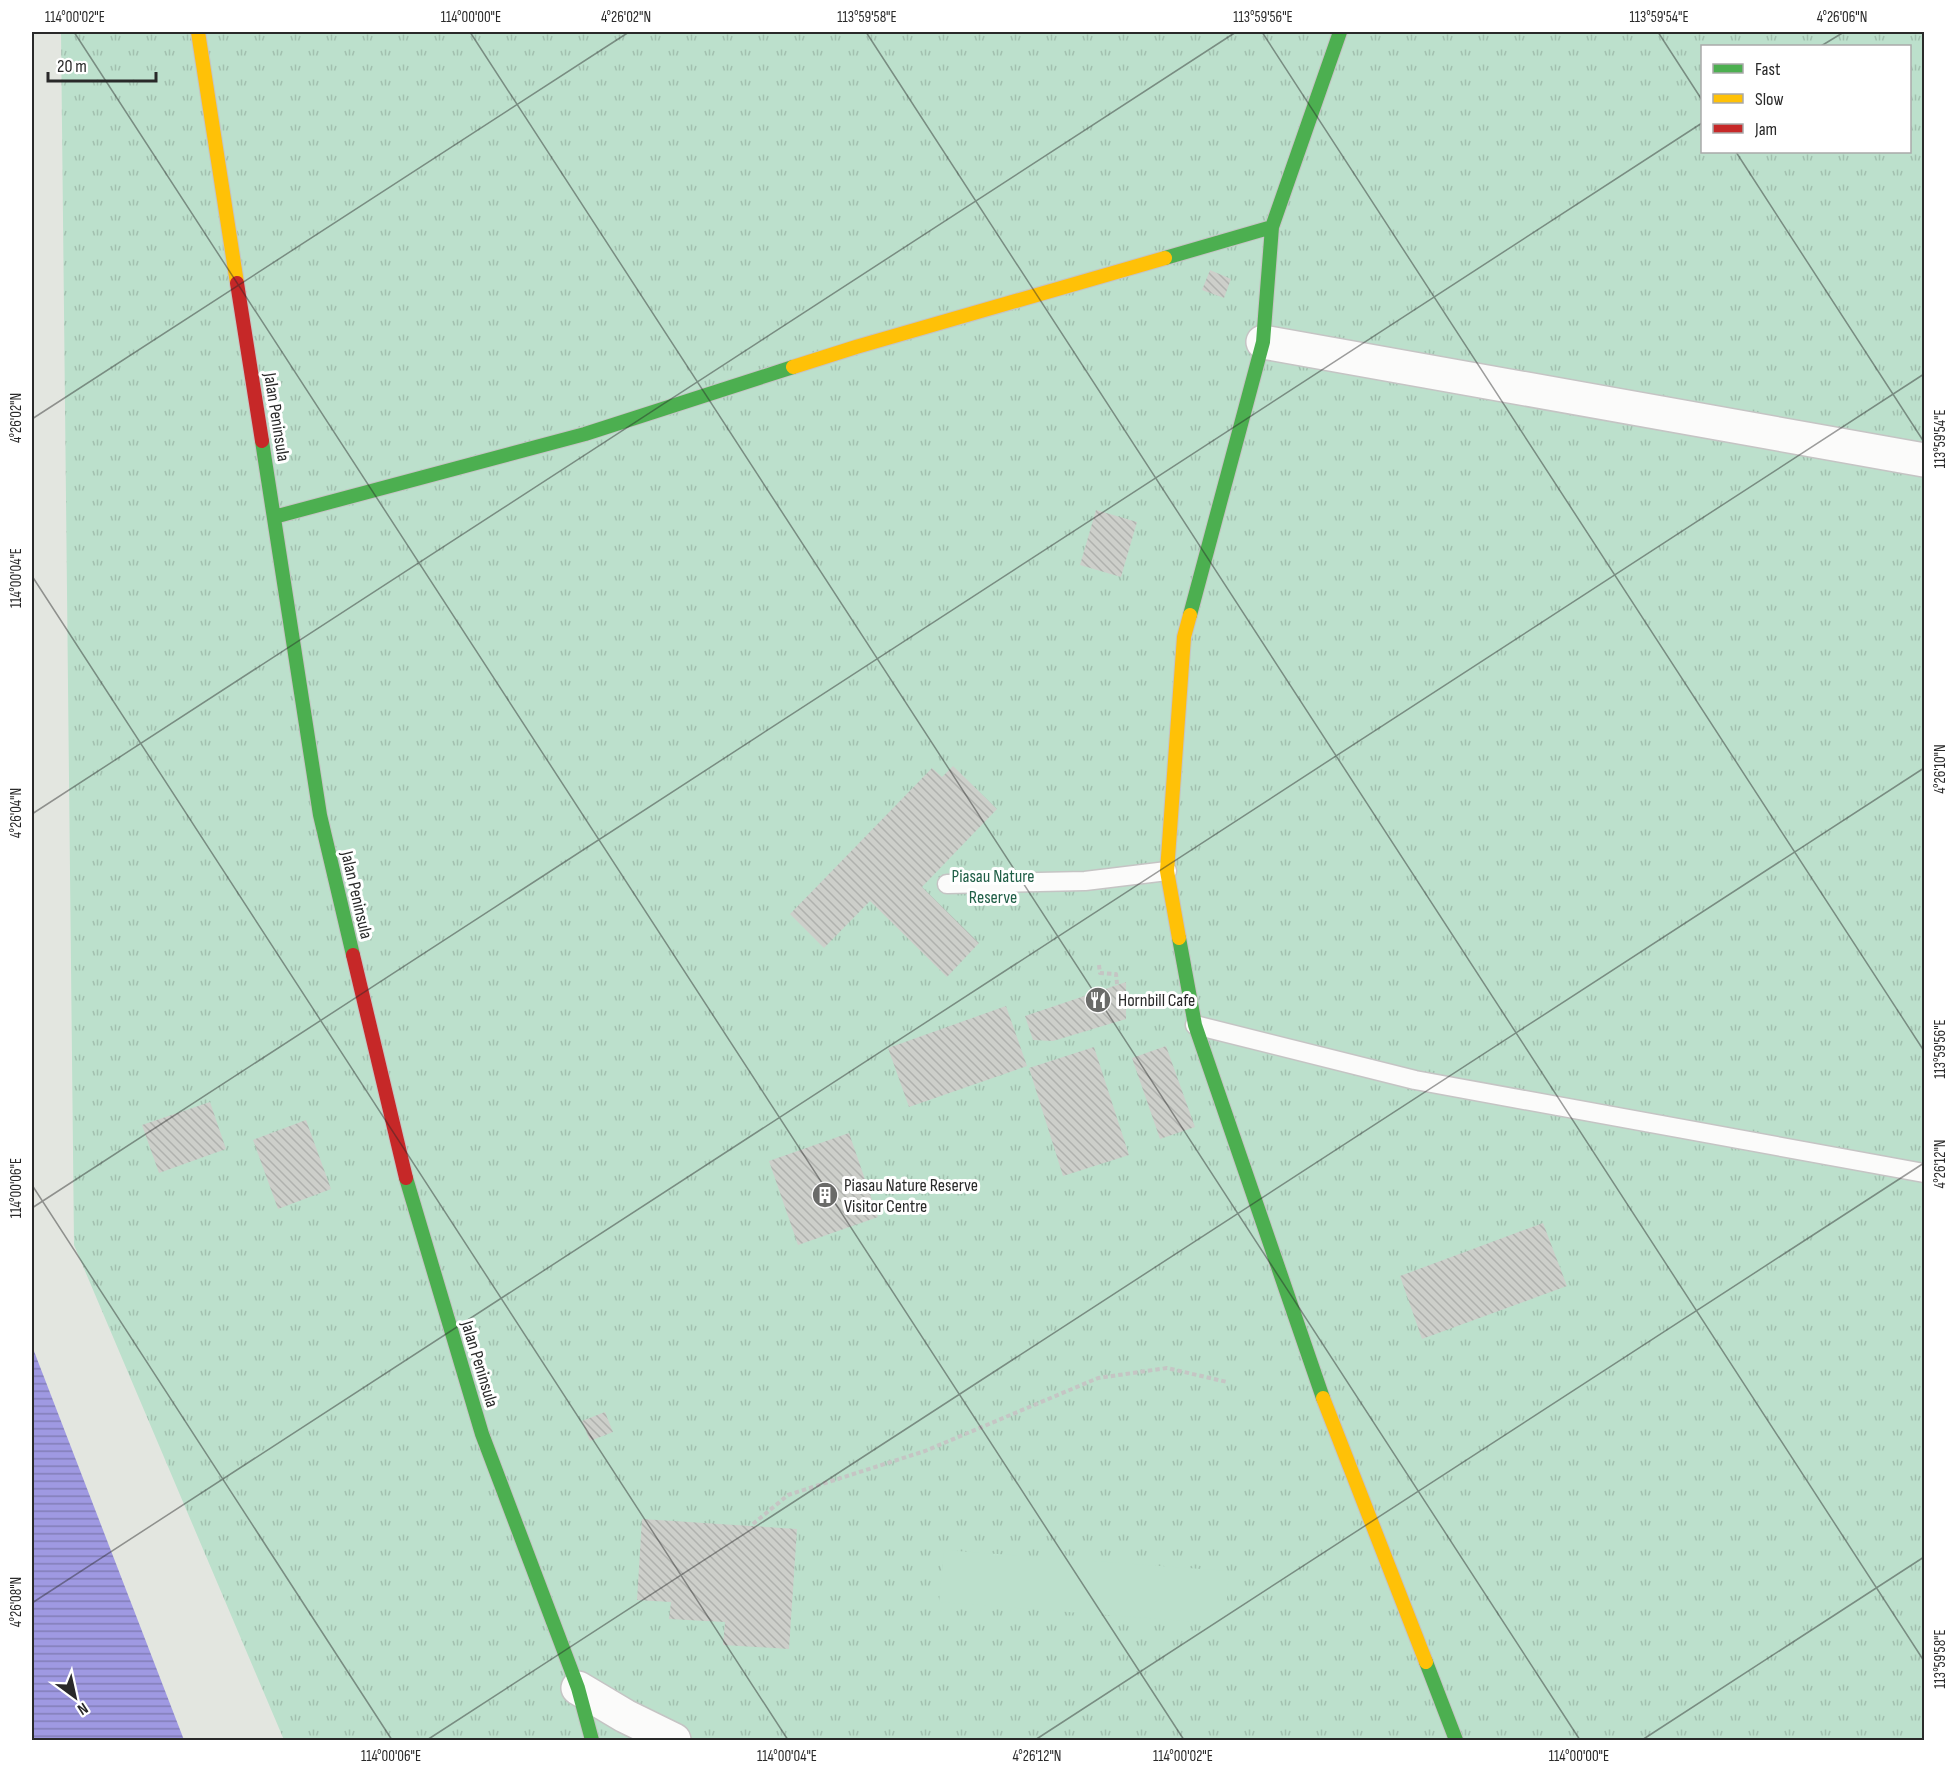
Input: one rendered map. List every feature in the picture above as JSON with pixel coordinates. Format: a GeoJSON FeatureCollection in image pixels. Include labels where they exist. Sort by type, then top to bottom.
{"type":"FeatureCollection","features":[{"type":"Feature","properties":{"kind":"street","name":"Jalan Peninsula"},"geometry":{"type":"LineString","coordinates":[[198,32],[320,815],[408,1188],[482,1434],[578,1688],[592,1740]]}},
{"type":"Feature","properties":{"kind":"street"},"geometry":{"type":"LineString","coordinates":[[1340,32],[1272,227],[1263,342],[1184,637],[1167,871],[1195,1025],[1329,1414],[1456,1740]]}},
{"type":"Feature","properties":{"kind":"street"},"geometry":{"type":"LineString","coordinates":[[274,517],[585,434],[856,347],[1272,227]]}},
{"type":"Feature","properties":{"kind":"street"},"geometry":{"type":"LineString","coordinates":[[1263,342],[1924,460]]}},
{"type":"Feature","properties":{"kind":"street"},"geometry":{"type":"LineString","coordinates":[[578,1688],[625,1716],[674,1740]]}},
{"type":"Feature","properties":{"kind":"lane"},"geometry":{"type":"LineString","coordinates":[[947,884],[1085,881],[1167,871]]}},
{"type":"Feature","properties":{"kind":"lane"},"geometry":{"type":"LineString","coordinates":[[1195,1025],[1415,1080],[1924,1173]]}},
{"type":"Feature","properties":{"kind":"path"},"geometry":{"type":"LineString","coordinates":[[1099,965],[1100,973],[1116,974],[1117,984]]}},
{"type":"Feature","properties":{"kind":"path"},"geometry":{"type":"LineString","coordinates":[[753,1524],[788,1495],[925,1451],[1098,1378],[1167,1368],[1227,1382]]}},
{"type":"Feature","properties":{"kind":"green space","name":"Piasau Nature Reserve"},"geometry":{"type":"Polygon","coordinates":[[[61,32],[1924,32],[1924,1740],[284,1740],[74,1245],[61,32]]]}},
{"type":"Feature","properties":{"kind":"green space"},"geometry":{"type":"Polygon","coordinates":[[[944,1550],[1229,1571],[1225,1624],[939,1602],[944,1550]]]}},
{"type":"Feature","properties":{"kind":"shaded area"},"geometry":{"type":"Polygon","coordinates":[[[32,1346],[184,1740],[32,1740],[32,1346]]]}},
{"type":"Feature","properties":{"kind":"building"},"geometry":{"type":"Polygon","coordinates":[[[1210,270],[1231,279],[1224,298],[1202,290],[1210,270]]]}},
{"type":"Feature","properties":{"kind":"building"},"geometry":{"type":"Polygon","coordinates":[[[1096,510],[1137,522],[1121,577],[1080,565],[1096,510]]]}},
{"type":"Feature","properties":{"kind":"building"},"geometry":{"type":"Polygon","coordinates":[[[953,766],[997,809],[922,887],[979,943],[947,977],[870,901],[824,948],[790,914],[932,768],[942,777],[953,766]]]}},
{"type":"Feature","properties":{"kind":"building","name":"Hornbill Cafe"},"geometry":{"type":"Polygon","coordinates":[[[1126,982],[1126,1019],[1053,1041],[1033,1040],[1025,1016],[1126,982]]]}},
{"type":"Feature","properties":{"kind":"building"},"geometry":{"type":"Polygon","coordinates":[[[1006,1006],[1027,1066],[909,1107],[888,1048],[1006,1006]]]}},
{"type":"Feature","properties":{"kind":"building"},"geometry":{"type":"Polygon","coordinates":[[[1166,1046],[1195,1127],[1160,1139],[1132,1058],[1166,1046]]]}},
{"type":"Feature","properties":{"kind":"building"},"geometry":{"type":"Polygon","coordinates":[[[1094,1047],[1129,1155],[1063,1176],[1029,1068],[1094,1047]]]}},
{"type":"Feature","properties":{"kind":"building"},"geometry":{"type":"Polygon","coordinates":[[[210,1102],[226,1149],[159,1173],[142,1125],[210,1102]]]}},
{"type":"Feature","properties":{"kind":"building"},"geometry":{"type":"Polygon","coordinates":[[[306,1120],[331,1189],[278,1209],[253,1140],[306,1120]]]}},
{"type":"Feature","properties":{"kind":"building","name":"Piasau Nature Reserve Visitor Centre"},"geometry":{"type":"Polygon","coordinates":[[[849,1133],[878,1217],[798,1245],[769,1161],[849,1133]]]}},
{"type":"Feature","properties":{"kind":"building"},"geometry":{"type":"Polygon","coordinates":[[[1543,1223],[1567,1286],[1422,1339],[1400,1276],[1543,1223]]]}},
{"type":"Feature","properties":{"kind":"building"},"geometry":{"type":"Polygon","coordinates":[[[605,1412],[613,1432],[590,1441],[582,1421],[605,1412]]]}},
{"type":"Feature","properties":{"kind":"building"},"geometry":{"type":"Polygon","coordinates":[[[642,1519],[797,1529],[789,1649],[723,1645],[725,1622],[669,1619],[671,1602],[637,1600],[642,1519]]]}},
{"type":"Feature","properties":{"kind":"traffic: fast"},"geometry":{"type":"LineString","coordinates":[[1190,615],[1263,342],[1272,227],[1340,32]]}},
{"type":"Feature","properties":{"kind":"traffic: fast"},"geometry":{"type":"LineString","coordinates":[[1165,258],[1272,227]]}},
{"type":"Feature","properties":{"kind":"traffic: fast"},"geometry":{"type":"LineString","coordinates":[[274,517],[585,434],[793,367]]}},
{"type":"Feature","properties":{"kind":"traffic: fast"},"geometry":{"type":"LineString","coordinates":[[262,441],[320,815],[353,955]]}},
{"type":"Feature","properties":{"kind":"traffic: fast"},"geometry":{"type":"LineString","coordinates":[[1179,938],[1195,1025],[1323,1398]]}},
{"type":"Feature","properties":{"kind":"traffic: fast"},"geometry":{"type":"LineString","coordinates":[[406,1178],[482,1434],[578,1688],[592,1740]]}},
{"type":"Feature","properties":{"kind":"traffic: fast"},"geometry":{"type":"LineString","coordinates":[[1426,1662],[1456,1740]]}},
{"type":"Feature","properties":{"kind":"traffic: slow"},"geometry":{"type":"LineString","coordinates":[[198,32],[237,283]]}},
{"type":"Feature","properties":{"kind":"traffic: slow"},"geometry":{"type":"LineString","coordinates":[[793,367],[1165,258]]}},
{"type":"Feature","properties":{"kind":"traffic: slow"},"geometry":{"type":"LineString","coordinates":[[1179,938],[1167,871],[1184,637],[1190,615]]}},
{"type":"Feature","properties":{"kind":"traffic: slow"},"geometry":{"type":"LineString","coordinates":[[1323,1398],[1426,1662]]}},
{"type":"Feature","properties":{"kind":"traffic: jam"},"geometry":{"type":"LineString","coordinates":[[237,283],[262,441]]}},
{"type":"Feature","properties":{"kind":"traffic: jam"},"geometry":{"type":"LineString","coordinates":[[353,955],[406,1178]]}},
{"type":"Feature","properties":{"kind":"place","name":"Hornbill Cafe"},"geometry":{"type":"Point","coordinates":[1098,1000]}},
{"type":"Feature","properties":{"kind":"place","name":"Piasau Nature Reserve Visitor Centre"},"geometry":{"type":"Point","coordinates":[825,1195]}}]}
